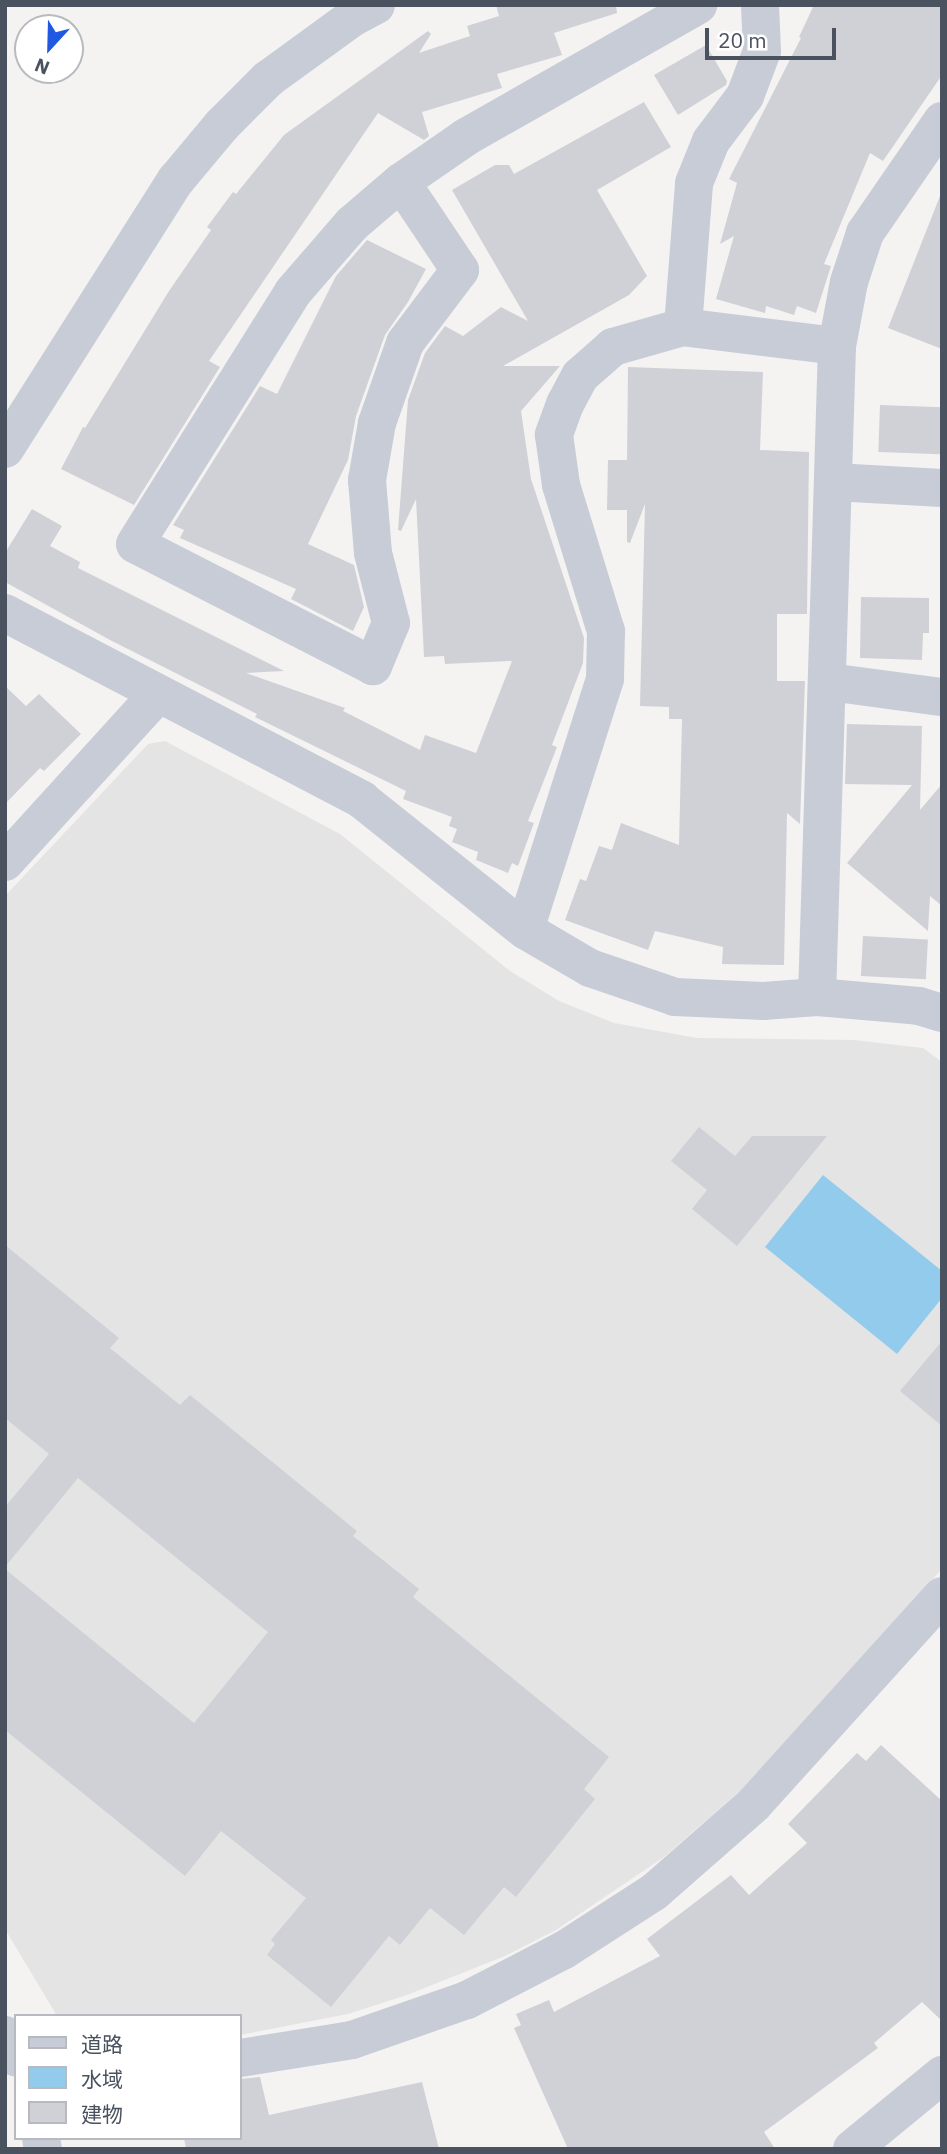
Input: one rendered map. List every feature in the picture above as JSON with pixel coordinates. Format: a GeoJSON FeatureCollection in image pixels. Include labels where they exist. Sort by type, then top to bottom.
{"type":"FeatureCollection","features":[{"type":"Feature","properties":{"kind":"street"},"geometry":{"type":"LineString","coordinates":[[5,449],[184,170],[222,125],[268,79],[352,18],[376,5]]}},
{"type":"Feature","properties":{"kind":"street"},"geometry":{"type":"LineString","coordinates":[[401,182],[460,270],[405,343],[377,423],[367,480],[373,552],[391,623],[373,666],[135,544],[293,292],[352,224],[401,182],[466,136],[698,5]]}},
{"type":"Feature","properties":{"kind":"street"},"geometry":{"type":"LineString","coordinates":[[683,327],[694,183],[711,141],[745,96],[762,51],[760,5]]}},
{"type":"Feature","properties":{"kind":"street"},"geometry":{"type":"LineString","coordinates":[[817,997],[829,682],[837,346],[849,282],[865,233],[928,170],[942,121]]}},
{"type":"Feature","properties":{"kind":"street"},"geometry":{"type":"LineString","coordinates":[[525,930],[605,679],[606,631],[561,485],[554,435],[565,404],[580,376],[613,348],[683,327],[837,346]]}},
{"type":"Feature","properties":{"kind":"street"},"geometry":{"type":"LineString","coordinates":[[834,482],[942,488]]}},
{"type":"Feature","properties":{"kind":"street"},"geometry":{"type":"LineString","coordinates":[[5,613],[362,800],[525,930],[590,968],[675,997],[763,1001],[817,997],[919,1006],[942,1013]]}},
{"type":"Feature","properties":{"kind":"street"},"geometry":{"type":"LineString","coordinates":[[829,682],[942,697]]}},
{"type":"Feature","properties":{"kind":"street"},"geometry":{"type":"LineString","coordinates":[[5,862],[158,694]]}},
{"type":"Feature","properties":{"kind":"street"},"geometry":{"type":"LineString","coordinates":[[242,2058],[352,2039],[467,2000],[564,1950],[654,1892],[754,1804],[942,1596]]}},
{"type":"Feature","properties":{"kind":"street"},"geometry":{"type":"LineString","coordinates":[[5,2035],[14,2055]]}},
{"type":"Feature","properties":{"kind":"street"},"geometry":{"type":"LineString","coordinates":[[852,2149],[942,2075]]}},
{"type":"Feature","properties":{"kind":"shaded area"},"geometry":{"type":"Polygon","coordinates":[[[165,741],[340,834],[510,971],[559,1001],[614,1023],[697,1038],[854,1040],[923,1048],[942,1062],[942,1569],[742,1789],[664,1857],[556,1930],[505,1956],[407,1995],[348,2014],[242,2035],[242,2014],[56,2014],[5,1929],[5,896],[148,744],[165,741]]]}},
{"type":"Feature","properties":{"kind":"water"},"geometry":{"type":"Polygon","coordinates":[[[823,1175],[942,1271],[942,1298],[897,1354],[765,1247],[823,1175]]]}},
{"type":"Feature","properties":{"kind":"building"},"geometry":{"type":"Polygon","coordinates":[[[496,5],[616,5],[617,13],[554,33],[562,55],[497,74],[502,88],[422,112],[429,136],[424,140],[378,113],[209,361],[220,367],[134,505],[61,469],[83,427],[85,428],[169,291],[211,230],[207,227],[233,192],[236,194],[284,135],[428,31],[431,34],[419,53],[470,36],[467,26],[499,16],[496,5]]]}},
{"type":"Feature","properties":{"kind":"building"},"geometry":{"type":"Polygon","coordinates":[[[814,5],[942,5],[942,75],[883,161],[870,153],[824,264],[831,266],[816,313],[797,306],[794,315],[766,306],[765,313],[716,299],[734,236],[720,244],[737,183],[729,179],[801,38],[799,37],[814,5]]]}},
{"type":"Feature","properties":{"kind":"building"},"geometry":{"type":"Polygon","coordinates":[[[706,45],[727,81],[726,85],[678,115],[654,75],[706,45]]]}},
{"type":"Feature","properties":{"kind":"building"},"geometry":{"type":"Polygon","coordinates":[[[644,102],[671,147],[597,190],[647,276],[629,295],[503,366],[560,366],[521,411],[531,479],[584,638],[583,663],[552,745],[557,747],[528,821],[534,823],[518,866],[512,863],[508,873],[476,860],[478,852],[452,842],[457,829],[449,826],[452,817],[403,799],[406,791],[255,717],[257,714],[110,640],[5,582],[5,553],[32,509],[62,526],[50,546],[80,562],[78,568],[284,671],[246,673],[345,708],[343,711],[420,750],[425,735],[476,753],[512,661],[445,664],[444,656],[424,657],[416,499],[401,531],[398,530],[408,400],[425,353],[445,326],[463,336],[501,307],[528,321],[452,190],[495,165],[509,165],[514,174],[644,102]]]}},
{"type":"Feature","properties":{"kind":"building"},"geometry":{"type":"Polygon","coordinates":[[[940,196],[942,197],[942,349],[888,328],[940,196]]]}},
{"type":"Feature","properties":{"kind":"building"},"geometry":{"type":"Polygon","coordinates":[[[367,240],[426,269],[408,302],[385,335],[356,416],[348,460],[308,544],[354,565],[364,607],[353,631],[291,599],[296,589],[180,538],[184,530],[173,525],[260,386],[277,394],[336,276],[367,240]]]}},
{"type":"Feature","properties":{"kind":"building"},"geometry":{"type":"Polygon","coordinates":[[[628,367],[763,372],[760,450],[809,452],[807,614],[777,614],[777,681],[805,681],[800,824],[787,813],[784,965],[722,964],[723,947],[655,931],[648,950],[565,920],[580,879],[586,881],[599,846],[612,850],[621,823],[679,845],[682,719],[669,719],[669,707],[640,706],[645,504],[630,543],[627,542],[627,510],[607,510],[608,460],[627,460],[628,367]]]}},
{"type":"Feature","properties":{"kind":"building"},"geometry":{"type":"Polygon","coordinates":[[[880,405],[942,407],[940,454],[878,452],[880,405]]]}},
{"type":"Feature","properties":{"kind":"building"},"geometry":{"type":"Polygon","coordinates":[[[861,597],[929,598],[929,633],[923,633],[922,660],[860,658],[861,597]]]}},
{"type":"Feature","properties":{"kind":"building"},"geometry":{"type":"Polygon","coordinates":[[[5,686],[26,706],[39,694],[81,734],[44,771],[40,768],[5,804],[5,686]]]}},
{"type":"Feature","properties":{"kind":"building"},"geometry":{"type":"Polygon","coordinates":[[[847,724],[922,726],[920,810],[942,784],[942,906],[930,896],[928,931],[847,863],[912,785],[845,784],[847,724]]]}},
{"type":"Feature","properties":{"kind":"building"},"geometry":{"type":"Polygon","coordinates":[[[863,936],[928,939],[926,979],[861,976],[863,936]]]}},
{"type":"Feature","properties":{"kind":"building"},"geometry":{"type":"Polygon","coordinates":[[[699,1127],[735,1156],[752,1136],[827,1136],[737,1246],[692,1209],[707,1190],[671,1161],[699,1127]]]}},
{"type":"Feature","properties":{"kind":"building"},"geometry":{"type":"Polygon","coordinates":[[[5,1245],[119,1338],[110,1348],[180,1405],[190,1395],[357,1531],[353,1536],[419,1589],[413,1597],[609,1757],[584,1789],[595,1799],[516,1897],[504,1887],[464,1935],[430,1908],[400,1945],[389,1936],[331,2007],[267,1955],[275,1944],[271,1940],[306,1898],[221,1831],[185,1876],[5,1730],[5,1569],[194,1723],[268,1632],[78,1478],[5,1567],[5,1507],[49,1454],[5,1418],[5,1245]]]}},
{"type":"Feature","properties":{"kind":"building"},"geometry":{"type":"Polygon","coordinates":[[[942,1341],[942,1426],[900,1391],[942,1341]]]}},
{"type":"Feature","properties":{"kind":"building"},"geometry":{"type":"Polygon","coordinates":[[[881,1745],[942,1801],[942,2021],[922,2002],[874,2043],[878,2048],[764,2132],[775,2149],[568,2149],[514,2028],[521,2025],[516,2014],[549,2000],[554,2012],[660,1956],[647,1939],[731,1875],[749,1895],[807,1843],[788,1824],[857,1753],[866,1761],[881,1745]]]}},
{"type":"Feature","properties":{"kind":"building"},"geometry":{"type":"Polygon","coordinates":[[[260,2077],[269,2115],[422,2082],[439,2149],[186,2149],[184,2140],[242,2140],[242,2079],[260,2077]]]}}]}
